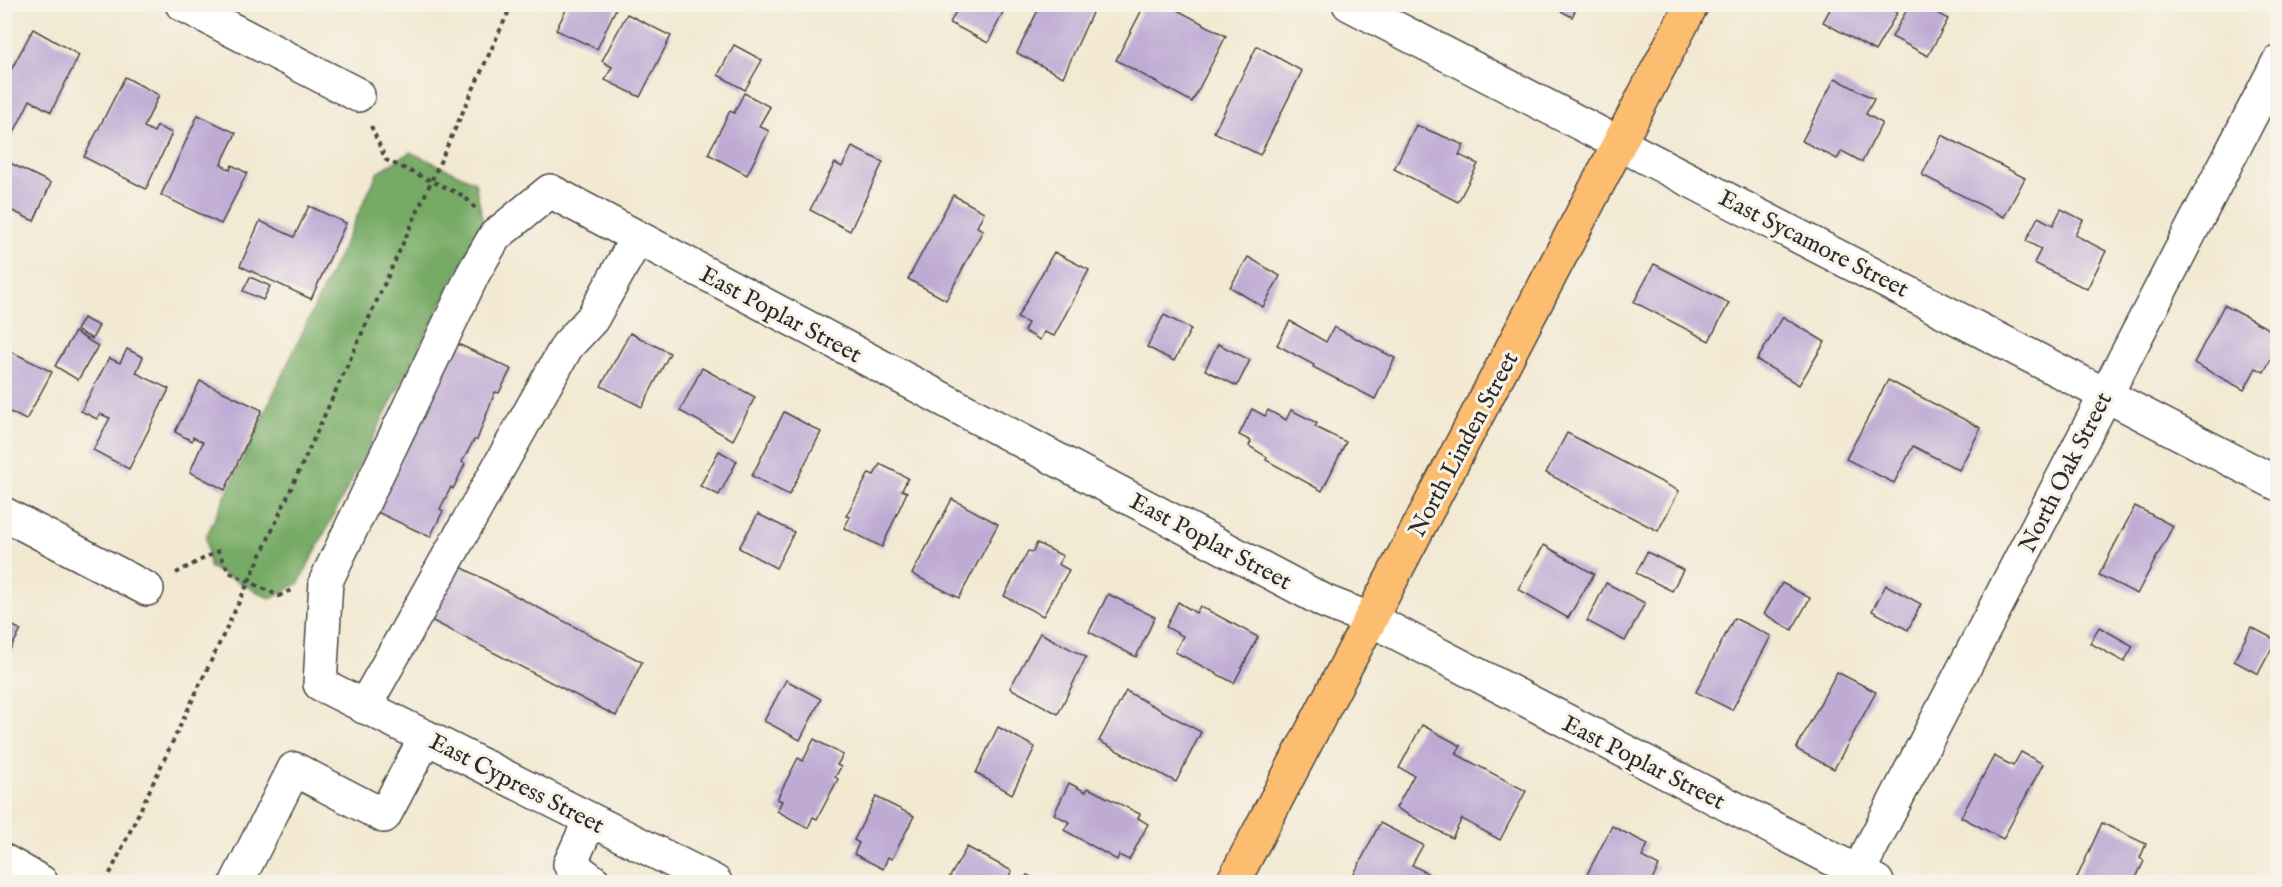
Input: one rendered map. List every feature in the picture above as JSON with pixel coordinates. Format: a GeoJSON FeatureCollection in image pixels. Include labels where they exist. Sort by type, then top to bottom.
{"type":"FeatureCollection","features":[{"type":"Feature","properties":{"kind":"main road","name":"North Linden Street"},"geometry":{"type":"LineString","coordinates":[[1233,882],[1372,620],[1692,4]]}},
{"type":"Feature","properties":{"kind":"street"},"geometry":{"type":"LineString","coordinates":[[182,4],[358,95]]}},
{"type":"Feature","properties":{"kind":"street","name":"East Sycamore Street"},"geometry":{"type":"LineString","coordinates":[[1349,4],[2277,484]]}},
{"type":"Feature","properties":{"kind":"street","name":"North Oak Street"},"geometry":{"type":"LineString","coordinates":[[1863,879],[2105,394],[2277,63]]}},
{"type":"Feature","properties":{"kind":"street","name":"East Poplar Street"},"geometry":{"type":"LineString","coordinates":[[495,236],[550,191],[1326,602],[1372,620],[1863,879]]}},
{"type":"Feature","properties":{"kind":"street"},"geometry":{"type":"LineString","coordinates":[[327,581],[473,274],[495,236]]}},
{"type":"Feature","properties":{"kind":"street"},"geometry":{"type":"LineString","coordinates":[[364,707],[567,346],[592,319],[637,238]]}},
{"type":"Feature","properties":{"kind":"street"},"geometry":{"type":"LineString","coordinates":[[4,514],[147,589]]}},
{"type":"Feature","properties":{"kind":"street","name":"East Cypress Street"},"geometry":{"type":"LineString","coordinates":[[327,581],[320,684],[715,882]]}},
{"type":"Feature","properties":{"kind":"street"},"geometry":{"type":"LineString","coordinates":[[237,882],[294,769],[384,816],[426,738]]}},
{"type":"Feature","properties":{"kind":"street"},"geometry":{"type":"LineString","coordinates":[[590,820],[570,864],[594,882]]}},
{"type":"Feature","properties":{"kind":"street"},"geometry":{"type":"LineString","coordinates":[[4,861],[41,882]]}},
{"type":"Feature","properties":{"kind":"path"},"geometry":{"type":"LineString","coordinates":[[106,882],[249,582],[512,4]]}},
{"type":"Feature","properties":{"kind":"path"},"geometry":{"type":"LineString","coordinates":[[358,95],[386,160],[464,196],[495,236]]}},
{"type":"Feature","properties":{"kind":"path"},"geometry":{"type":"LineString","coordinates":[[147,589],[218,551],[229,572],[279,596],[308,582],[327,581]]}},
{"type":"Feature","properties":{"kind":"green space"},"geometry":{"type":"Polygon","coordinates":[[[410,152],[475,182],[483,222],[299,583],[271,599],[209,567],[206,537],[378,172],[410,152]]]}},
{"type":"Feature","properties":{"kind":"building"},"geometry":{"type":"Polygon","coordinates":[[[569,4],[618,4],[597,49],[556,30],[569,4]]]}},
{"type":"Feature","properties":{"kind":"building"},"geometry":{"type":"Polygon","coordinates":[[[960,4],[999,4],[1005,8],[988,43],[950,23],[960,4]]]}},
{"type":"Feature","properties":{"kind":"building"},"geometry":{"type":"Polygon","coordinates":[[[1041,4],[1096,4],[1063,77],[1017,53],[1041,4]]]}},
{"type":"Feature","properties":{"kind":"building"},"geometry":{"type":"Polygon","coordinates":[[[1145,4],[1166,4],[1226,36],[1192,102],[1116,60],[1145,4]]]}},
{"type":"Feature","properties":{"kind":"building"},"geometry":{"type":"Polygon","coordinates":[[[1548,4],[1578,4],[1572,17],[1548,4]]]}},
{"type":"Feature","properties":{"kind":"building"},"geometry":{"type":"Polygon","coordinates":[[[1833,4],[1882,4],[1897,13],[1875,51],[1823,22],[1833,4]]]}},
{"type":"Feature","properties":{"kind":"building"},"geometry":{"type":"Polygon","coordinates":[[[1910,4],[1921,4],[1948,19],[1928,56],[1892,37],[1910,4]]]}},
{"type":"Feature","properties":{"kind":"building"},"geometry":{"type":"Polygon","coordinates":[[[627,14],[671,36],[640,97],[605,80],[612,67],[602,61],[627,14]]]}},
{"type":"Feature","properties":{"kind":"building"},"geometry":{"type":"Polygon","coordinates":[[[33,29],[79,55],[51,112],[30,100],[4,153],[4,83],[33,29]]]}},
{"type":"Feature","properties":{"kind":"building"},"geometry":{"type":"Polygon","coordinates":[[[734,45],[762,60],[745,90],[718,75],[734,45]]]}},
{"type":"Feature","properties":{"kind":"building"},"geometry":{"type":"Polygon","coordinates":[[[1257,46],[1302,71],[1260,155],[1214,132],[1257,46]]]}},
{"type":"Feature","properties":{"kind":"building"},"geometry":{"type":"Polygon","coordinates":[[[125,77],[159,95],[144,127],[154,132],[157,126],[172,133],[146,189],[84,157],[125,77]]]}},
{"type":"Feature","properties":{"kind":"building"},"geometry":{"type":"Polygon","coordinates":[[[1835,78],[1874,99],[1866,114],[1882,123],[1862,162],[1842,151],[1837,159],[1802,141],[1835,78]]]}},
{"type":"Feature","properties":{"kind":"building"},"geometry":{"type":"Polygon","coordinates":[[[744,93],[770,107],[759,126],[769,131],[747,175],[708,154],[730,111],[734,113],[744,93]]]}},
{"type":"Feature","properties":{"kind":"building"},"geometry":{"type":"Polygon","coordinates":[[[198,115],[236,133],[221,164],[230,170],[232,165],[247,173],[221,224],[161,195],[198,115]]]}},
{"type":"Feature","properties":{"kind":"building"},"geometry":{"type":"Polygon","coordinates":[[[1416,125],[1464,145],[1459,155],[1478,164],[1458,202],[1394,169],[1416,125]]]}},
{"type":"Feature","properties":{"kind":"building"},"geometry":{"type":"Polygon","coordinates":[[[1942,135],[2025,178],[2004,217],[1922,175],[1942,135]]]}},
{"type":"Feature","properties":{"kind":"building"},"geometry":{"type":"Polygon","coordinates":[[[852,147],[883,162],[850,231],[810,210],[835,163],[842,167],[852,147]]]}},
{"type":"Feature","properties":{"kind":"building"},"geometry":{"type":"Polygon","coordinates":[[[8,162],[51,183],[34,221],[4,207],[4,169],[8,162]]]}},
{"type":"Feature","properties":{"kind":"building"},"geometry":{"type":"Polygon","coordinates":[[[953,195],[984,212],[977,227],[983,230],[946,300],[908,279],[953,195]]]}},
{"type":"Feature","properties":{"kind":"building"},"geometry":{"type":"Polygon","coordinates":[[[309,206],[346,223],[311,299],[240,266],[260,221],[294,237],[309,206]]]}},
{"type":"Feature","properties":{"kind":"building"},"geometry":{"type":"Polygon","coordinates":[[[2061,209],[2083,220],[2075,235],[2106,251],[2087,289],[2034,263],[2041,249],[2026,241],[2038,217],[2053,225],[2061,209]]]}},
{"type":"Feature","properties":{"kind":"building"},"geometry":{"type":"Polygon","coordinates":[[[1054,252],[1089,270],[1054,336],[1044,332],[1040,340],[1024,331],[1028,323],[1017,318],[1054,252]]]}},
{"type":"Feature","properties":{"kind":"building"},"geometry":{"type":"Polygon","coordinates":[[[1248,257],[1280,276],[1263,307],[1230,287],[1248,257]]]}},
{"type":"Feature","properties":{"kind":"building"},"geometry":{"type":"Polygon","coordinates":[[[1654,264],[1729,303],[1709,341],[1634,302],[1654,264]]]}},
{"type":"Feature","properties":{"kind":"building"},"geometry":{"type":"Polygon","coordinates":[[[250,277],[270,286],[263,300],[243,291],[250,277]]]}},
{"type":"Feature","properties":{"kind":"building"},"geometry":{"type":"Polygon","coordinates":[[[2224,305],[2278,334],[2278,346],[2264,372],[2256,368],[2244,390],[2194,363],[2224,305]]]}},
{"type":"Feature","properties":{"kind":"building"},"geometry":{"type":"Polygon","coordinates":[[[1164,315],[1191,329],[1174,361],[1147,347],[1164,315]]]}},
{"type":"Feature","properties":{"kind":"building"},"geometry":{"type":"Polygon","coordinates":[[[1783,317],[1825,342],[1799,385],[1757,360],[1783,317]]]}},
{"type":"Feature","properties":{"kind":"building"},"geometry":{"type":"Polygon","coordinates":[[[83,318],[99,326],[92,339],[76,330],[83,318]]]}},
{"type":"Feature","properties":{"kind":"building"},"geometry":{"type":"Polygon","coordinates":[[[1290,321],[1326,342],[1334,327],[1395,358],[1375,399],[1313,367],[1314,365],[1277,345],[1290,321]]]}},
{"type":"Feature","properties":{"kind":"building"},"geometry":{"type":"Polygon","coordinates":[[[75,332],[98,346],[78,380],[55,366],[75,332]]]}},
{"type":"Feature","properties":{"kind":"building"},"geometry":{"type":"Polygon","coordinates":[[[630,333],[670,353],[642,407],[601,386],[630,333]]]}},
{"type":"Feature","properties":{"kind":"building"},"geometry":{"type":"Polygon","coordinates":[[[456,343],[511,369],[499,393],[495,392],[477,440],[474,440],[462,462],[465,464],[440,509],[443,511],[430,537],[377,512],[456,343]]]}},
{"type":"Feature","properties":{"kind":"building"},"geometry":{"type":"Polygon","coordinates":[[[1218,344],[1250,360],[1237,386],[1205,370],[1218,344]]]}},
{"type":"Feature","properties":{"kind":"building"},"geometry":{"type":"Polygon","coordinates":[[[4,348],[52,372],[26,420],[4,409],[4,348]]]}},
{"type":"Feature","properties":{"kind":"building"},"geometry":{"type":"Polygon","coordinates":[[[127,349],[143,357],[136,373],[169,389],[129,469],[93,450],[110,418],[100,414],[97,419],[81,411],[109,358],[120,363],[127,349]]]}},
{"type":"Feature","properties":{"kind":"building"},"geometry":{"type":"Polygon","coordinates":[[[702,368],[755,397],[733,440],[680,411],[702,368]]]}},
{"type":"Feature","properties":{"kind":"building"},"geometry":{"type":"Polygon","coordinates":[[[1888,380],[1981,428],[1959,470],[1913,446],[1894,483],[1846,459],[1888,380]]]}},
{"type":"Feature","properties":{"kind":"building"},"geometry":{"type":"Polygon","coordinates":[[[200,381],[262,410],[225,490],[190,472],[203,442],[193,437],[192,441],[175,432],[200,381]]]}},
{"type":"Feature","properties":{"kind":"building"},"geometry":{"type":"Polygon","coordinates":[[[1252,409],[1265,416],[1268,410],[1286,420],[1291,410],[1317,423],[1315,427],[1346,442],[1322,491],[1266,460],[1267,457],[1249,446],[1251,441],[1239,435],[1252,409]]]}},
{"type":"Feature","properties":{"kind":"building"},"geometry":{"type":"Polygon","coordinates":[[[784,412],[821,432],[789,495],[752,476],[784,412]]]}},
{"type":"Feature","properties":{"kind":"building"},"geometry":{"type":"Polygon","coordinates":[[[1567,433],[1679,491],[1658,531],[1546,473],[1567,433]]]}},
{"type":"Feature","properties":{"kind":"building"},"geometry":{"type":"Polygon","coordinates":[[[719,451],[737,461],[719,495],[700,486],[719,451]]]}},
{"type":"Feature","properties":{"kind":"building"},"geometry":{"type":"Polygon","coordinates":[[[880,464],[908,478],[902,490],[907,492],[882,547],[844,528],[850,517],[846,516],[869,473],[874,475],[880,464]]]}},
{"type":"Feature","properties":{"kind":"building"},"geometry":{"type":"Polygon","coordinates":[[[952,499],[998,524],[959,598],[912,574],[952,499]]]}},
{"type":"Feature","properties":{"kind":"building"},"geometry":{"type":"Polygon","coordinates":[[[2135,506],[2173,526],[2137,594],[2099,575],[2135,506]]]}},
{"type":"Feature","properties":{"kind":"building"},"geometry":{"type":"Polygon","coordinates":[[[758,514],[794,532],[776,568],[739,548],[758,514]]]}},
{"type":"Feature","properties":{"kind":"building"},"geometry":{"type":"Polygon","coordinates":[[[1037,543],[1063,556],[1058,564],[1069,570],[1043,616],[1004,596],[1028,551],[1033,552],[1037,543]]]}},
{"type":"Feature","properties":{"kind":"building"},"geometry":{"type":"Polygon","coordinates":[[[1544,545],[1594,574],[1568,618],[1518,589],[1544,545]]]}},
{"type":"Feature","properties":{"kind":"building"},"geometry":{"type":"Polygon","coordinates":[[[1647,552],[1683,570],[1672,591],[1636,573],[1647,552]]]}},
{"type":"Feature","properties":{"kind":"building"},"geometry":{"type":"Polygon","coordinates":[[[457,565],[642,662],[616,716],[429,619],[457,565]]]}},
{"type":"Feature","properties":{"kind":"building"},"geometry":{"type":"Polygon","coordinates":[[[1606,583],[1645,603],[1625,641],[1587,621],[1606,583]]]}},
{"type":"Feature","properties":{"kind":"building"},"geometry":{"type":"Polygon","coordinates":[[[1782,583],[1810,598],[1792,630],[1764,614],[1782,583]]]}},
{"type":"Feature","properties":{"kind":"building"},"geometry":{"type":"Polygon","coordinates":[[[1886,585],[1921,604],[1908,630],[1872,611],[1886,585]]]}},
{"type":"Feature","properties":{"kind":"building"},"geometry":{"type":"Polygon","coordinates":[[[1108,594],[1155,617],[1136,657],[1089,632],[1108,594]]]}},
{"type":"Feature","properties":{"kind":"building"},"geometry":{"type":"Polygon","coordinates":[[[1178,602],[1196,613],[1200,606],[1258,637],[1234,683],[1175,652],[1183,636],[1166,627],[1178,602]]]}},
{"type":"Feature","properties":{"kind":"building"},"geometry":{"type":"Polygon","coordinates":[[[1734,618],[1771,636],[1732,710],[1696,692],[1734,618]]]}},
{"type":"Feature","properties":{"kind":"building"},"geometry":{"type":"Polygon","coordinates":[[[4,621],[21,630],[4,660],[4,621]]]}},
{"type":"Feature","properties":{"kind":"building"},"geometry":{"type":"Polygon","coordinates":[[[2099,627],[2133,646],[2124,662],[2090,643],[2099,627]]]}},
{"type":"Feature","properties":{"kind":"building"},"geometry":{"type":"Polygon","coordinates":[[[2251,627],[2276,640],[2258,674],[2234,661],[2251,627]]]}},
{"type":"Feature","properties":{"kind":"building"},"geometry":{"type":"Polygon","coordinates":[[[1040,633],[1086,657],[1058,714],[1010,688],[1040,633]]]}},
{"type":"Feature","properties":{"kind":"building"},"geometry":{"type":"Polygon","coordinates":[[[1837,672],[1876,692],[1834,769],[1796,749],[1837,672]]]}},
{"type":"Feature","properties":{"kind":"building"},"geometry":{"type":"Polygon","coordinates":[[[786,680],[821,699],[800,740],[764,721],[786,680]]]}},
{"type":"Feature","properties":{"kind":"building"},"geometry":{"type":"Polygon","coordinates":[[[1126,691],[1201,732],[1176,782],[1099,741],[1126,691]]]}},
{"type":"Feature","properties":{"kind":"building"},"geometry":{"type":"Polygon","coordinates":[[[1422,725],[1461,746],[1456,754],[1526,791],[1500,840],[1462,819],[1452,838],[1396,808],[1414,775],[1399,768],[1422,725]]]}},
{"type":"Feature","properties":{"kind":"building"},"geometry":{"type":"Polygon","coordinates":[[[998,727],[1035,747],[1012,794],[976,773],[998,727]]]}},
{"type":"Feature","properties":{"kind":"building"},"geometry":{"type":"Polygon","coordinates":[[[814,739],[843,755],[837,765],[841,767],[835,777],[838,779],[817,819],[813,817],[808,828],[777,811],[782,801],[777,799],[798,758],[803,761],[814,739]]]}},
{"type":"Feature","properties":{"kind":"building"},"geometry":{"type":"Polygon","coordinates":[[[2021,752],[2043,764],[2003,839],[1961,817],[1994,756],[2013,766],[2021,752]]]}},
{"type":"Feature","properties":{"kind":"building"},"geometry":{"type":"Polygon","coordinates":[[[1069,783],[1086,792],[1088,788],[1140,814],[1138,818],[1148,824],[1129,860],[1119,855],[1117,860],[1064,830],[1069,822],[1054,814],[1069,783]]]}},
{"type":"Feature","properties":{"kind":"building"},"geometry":{"type":"Polygon","coordinates":[[[876,797],[914,816],[892,859],[888,857],[883,869],[854,854],[859,843],[854,840],[876,797]]]}},
{"type":"Feature","properties":{"kind":"building"},"geometry":{"type":"Polygon","coordinates":[[[1380,823],[1423,845],[1412,865],[1435,877],[1432,882],[1350,882],[1380,823]]]}},
{"type":"Feature","properties":{"kind":"building"},"geometry":{"type":"Polygon","coordinates":[[[2102,823],[2146,844],[2140,858],[2144,861],[2134,882],[2075,882],[2102,823]]]}},
{"type":"Feature","properties":{"kind":"building"},"geometry":{"type":"Polygon","coordinates":[[[1612,826],[1648,844],[1642,857],[1659,866],[1651,882],[1583,882],[1612,826]]]}},
{"type":"Feature","properties":{"kind":"building"},"geometry":{"type":"Polygon","coordinates":[[[967,847],[1012,871],[1005,882],[947,882],[967,847]]]}},
{"type":"Feature","properties":{"kind":"building"},"geometry":{"type":"Polygon","coordinates":[[[1027,875],[1041,882],[1023,882],[1027,875]]]}}]}
